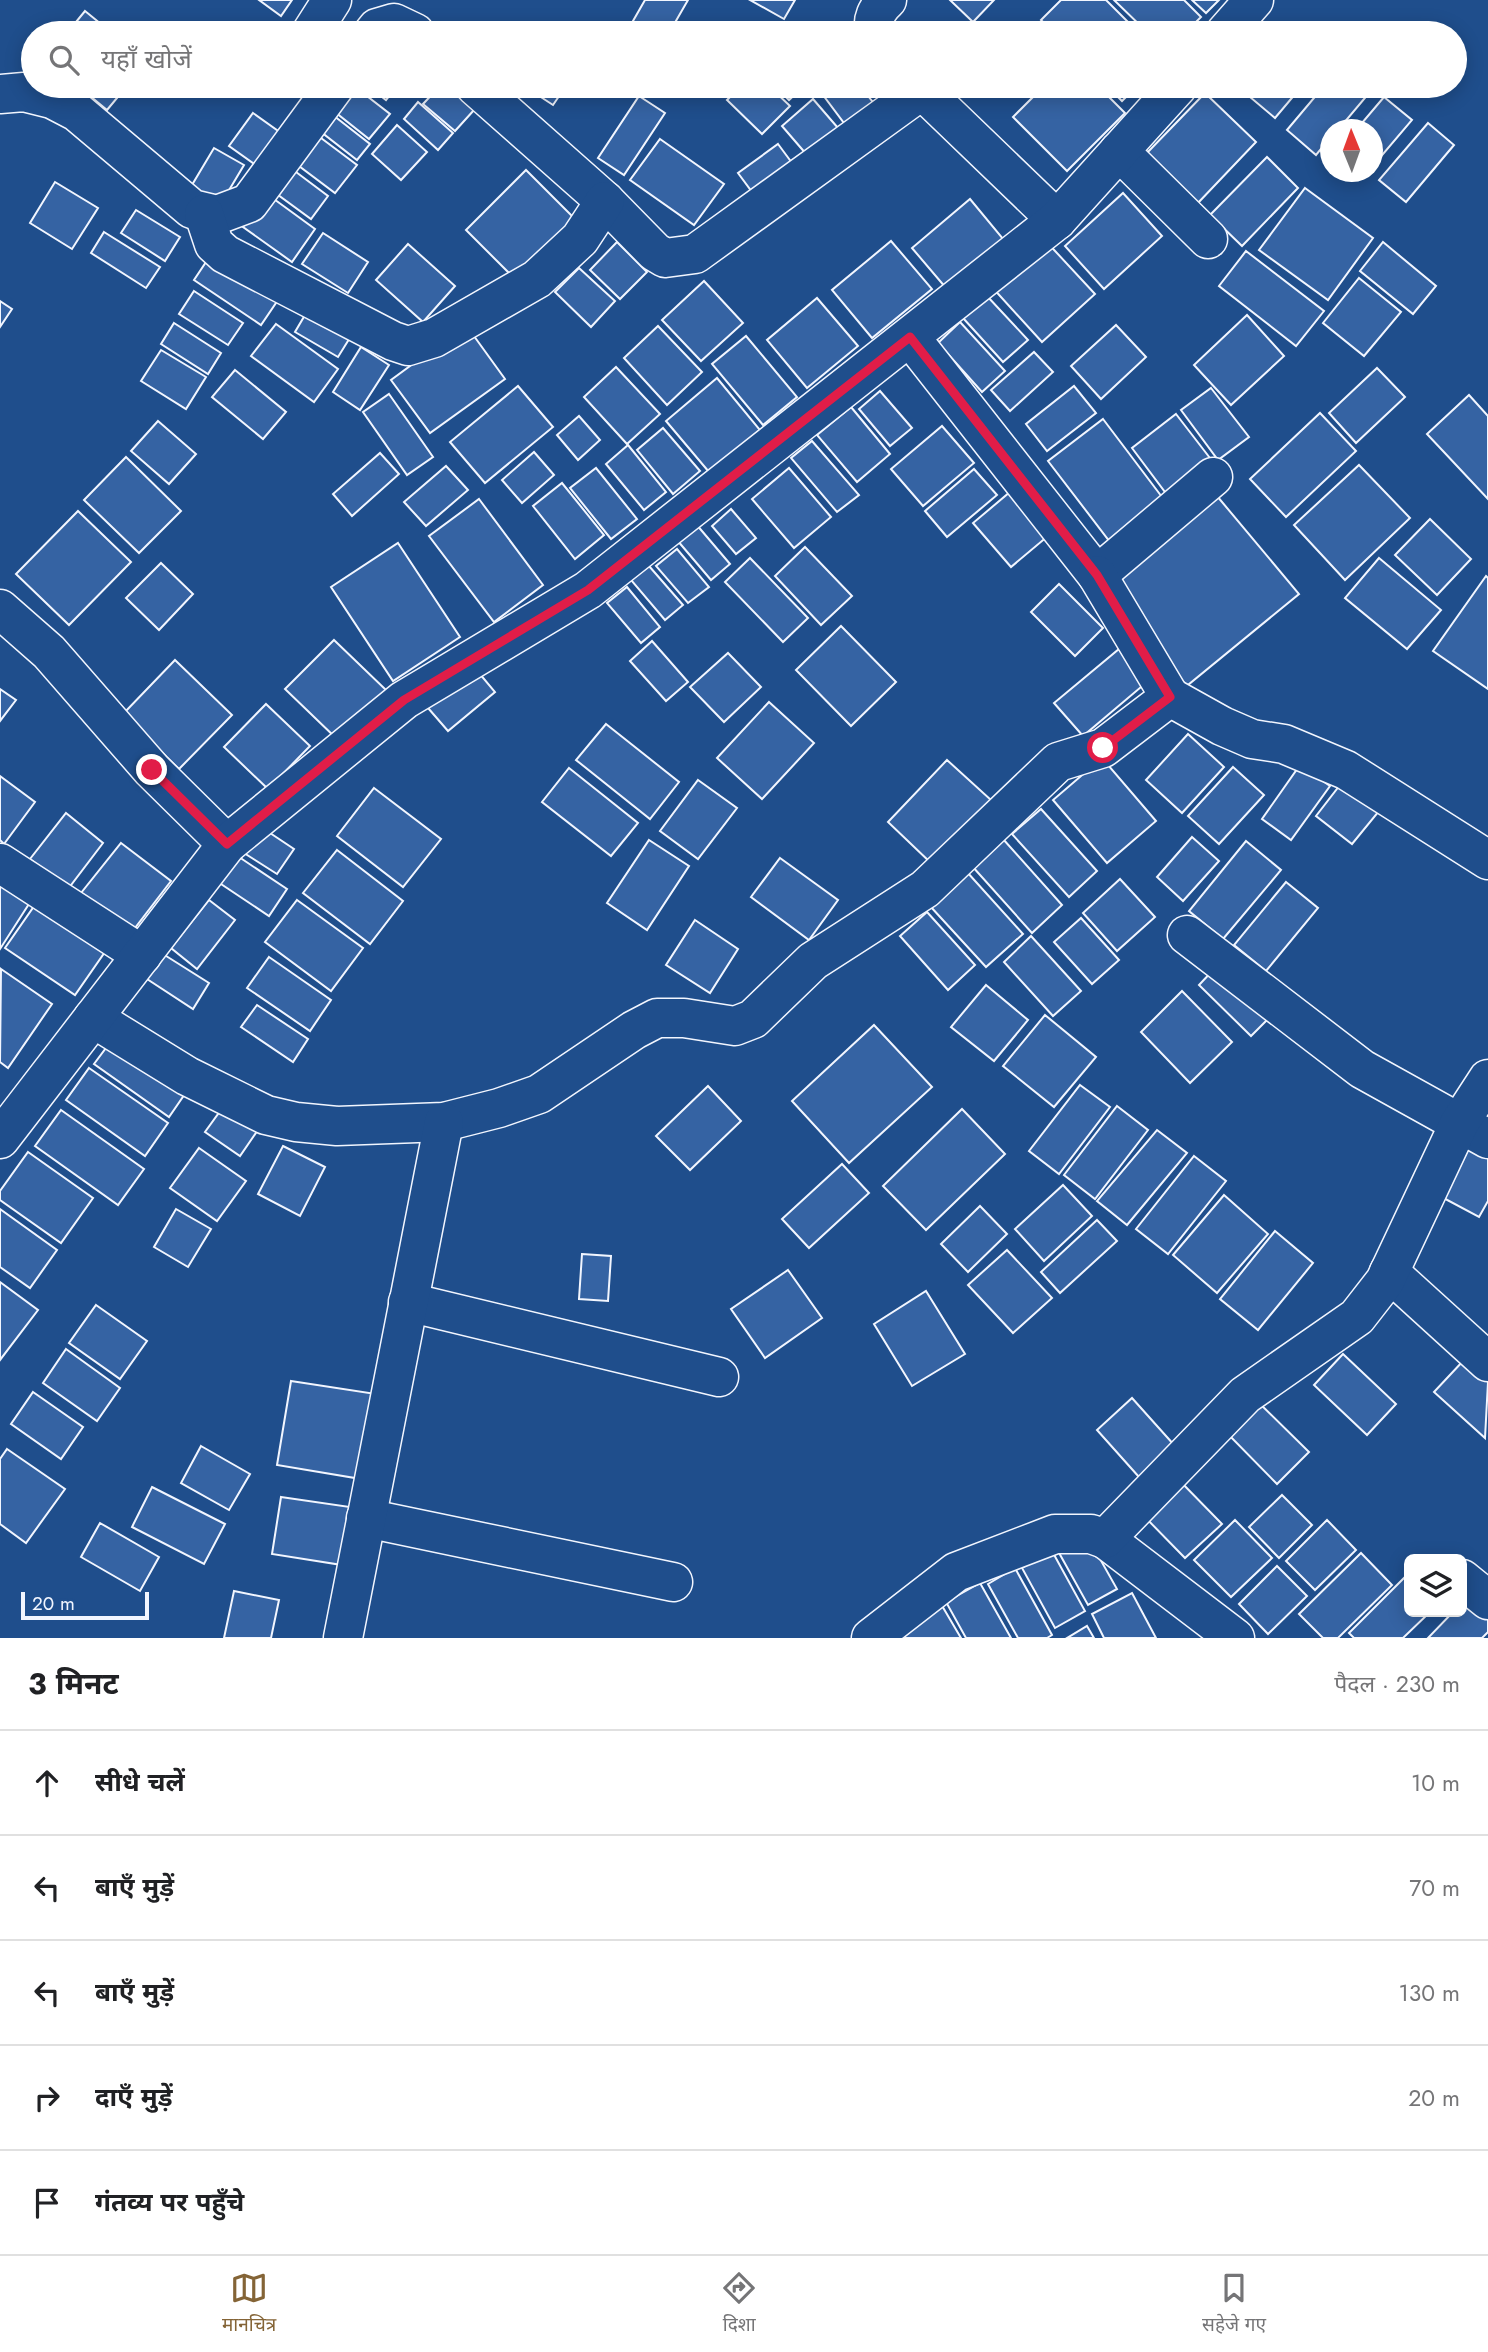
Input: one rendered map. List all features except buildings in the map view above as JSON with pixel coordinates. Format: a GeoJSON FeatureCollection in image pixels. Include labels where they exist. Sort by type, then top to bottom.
{"type":"FeatureCollection","features":[{"type":"Feature","properties":{"kind":"street"},"geometry":{"type":"LineString","coordinates":[[319,21],[332,0]]}},
{"type":"Feature","properties":{"kind":"street"},"geometry":{"type":"LineString","coordinates":[[873,21],[879,7],[887,0]]}},
{"type":"Feature","properties":{"kind":"street"},"geometry":{"type":"LineString","coordinates":[[1236,21],[1255,0]]}},
{"type":"Feature","properties":{"kind":"street"},"geometry":{"type":"LineString","coordinates":[[0,94],[21,92]]}},
{"type":"Feature","properties":{"kind":"street"},"geometry":{"type":"LineString","coordinates":[[47,98],[78,113],[192,209],[217,215],[249,203],[326,98]]}},
{"type":"Feature","properties":{"kind":"street"},"geometry":{"type":"LineString","coordinates":[[489,98],[605,201],[655,252],[665,258],[695,254],[906,98]]}},
{"type":"Feature","properties":{"kind":"street"},"geometry":{"type":"LineString","coordinates":[[930,98],[1057,220]]}},
{"type":"Feature","properties":{"kind":"street"},"geometry":{"type":"LineString","coordinates":[[0,1139],[227,844],[404,700],[588,590],[910,337],[1057,220],[1167,98]]}},
{"type":"Feature","properties":{"kind":"street"},"geometry":{"type":"LineString","coordinates":[[1119,151],[1208,239]]}},
{"type":"Feature","properties":{"kind":"street"},"geometry":{"type":"LineString","coordinates":[[204,214],[214,244],[225,254],[393,341],[408,346],[434,338],[537,279],[580,239],[605,201]]}},
{"type":"Feature","properties":{"kind":"street"},"geometry":{"type":"LineString","coordinates":[[910,337],[1097,575],[1170,697],[1222,726],[1252,739],[1284,744],[1346,770],[1488,860]]}},
{"type":"Feature","properties":{"kind":"street"},"geometry":{"type":"LineString","coordinates":[[1097,575],[1213,477]]}},
{"type":"Feature","properties":{"kind":"street"},"geometry":{"type":"LineString","coordinates":[[0,609],[49,652],[152,770],[227,844]]}},
{"type":"Feature","properties":{"kind":"street"},"geometry":{"type":"LineString","coordinates":[[93,1018],[187,1076],[267,1115],[337,1126],[444,1122],[499,1108],[539,1094],[634,1030],[657,1018],[684,1018],[735,1026],[753,1020],[813,961],[925,889],[1058,762],[1103,748],[1170,697]]}},
{"type":"Feature","properties":{"kind":"street"},"geometry":{"type":"LineString","coordinates":[[0,863],[142,955]]}},
{"type":"Feature","properties":{"kind":"street"},"geometry":{"type":"LineString","coordinates":[[1186,935],[1362,1069],[1474,1130]]}},
{"type":"Feature","properties":{"kind":"street"},"geometry":{"type":"LineString","coordinates":[[1105,1539],[1245,1395],[1357,1317],[1389,1272],[1474,1130],[1488,1079]]}},
{"type":"Feature","properties":{"kind":"street"},"geometry":{"type":"LineString","coordinates":[[343,1638],[444,1122]]}},
{"type":"Feature","properties":{"kind":"street"},"geometry":{"type":"LineString","coordinates":[[1389,1272],[1488,1362]]}},
{"type":"Feature","properties":{"kind":"street"},"geometry":{"type":"LineString","coordinates":[[408,1302],[719,1377]]}},
{"type":"Feature","properties":{"kind":"street"},"geometry":{"type":"LineString","coordinates":[[366,1518],[673,1581]]}},
{"type":"Feature","properties":{"kind":"street"},"geometry":{"type":"LineString","coordinates":[[871,1638],[957,1572],[1055,1534],[1091,1534],[1105,1539],[1235,1638]]}},
{"type":"Feature","properties":{"kind":"street"},"geometry":{"type":"LineString","coordinates":[[1467,1584],[1488,1600]]}},
{"type":"Feature","properties":{"kind":"route"},"geometry":{"type":"LineString","coordinates":[[152,770],[227,844],[404,700],[588,590],[910,337],[1097,575],[1170,697],[1103,748]]}}]}
